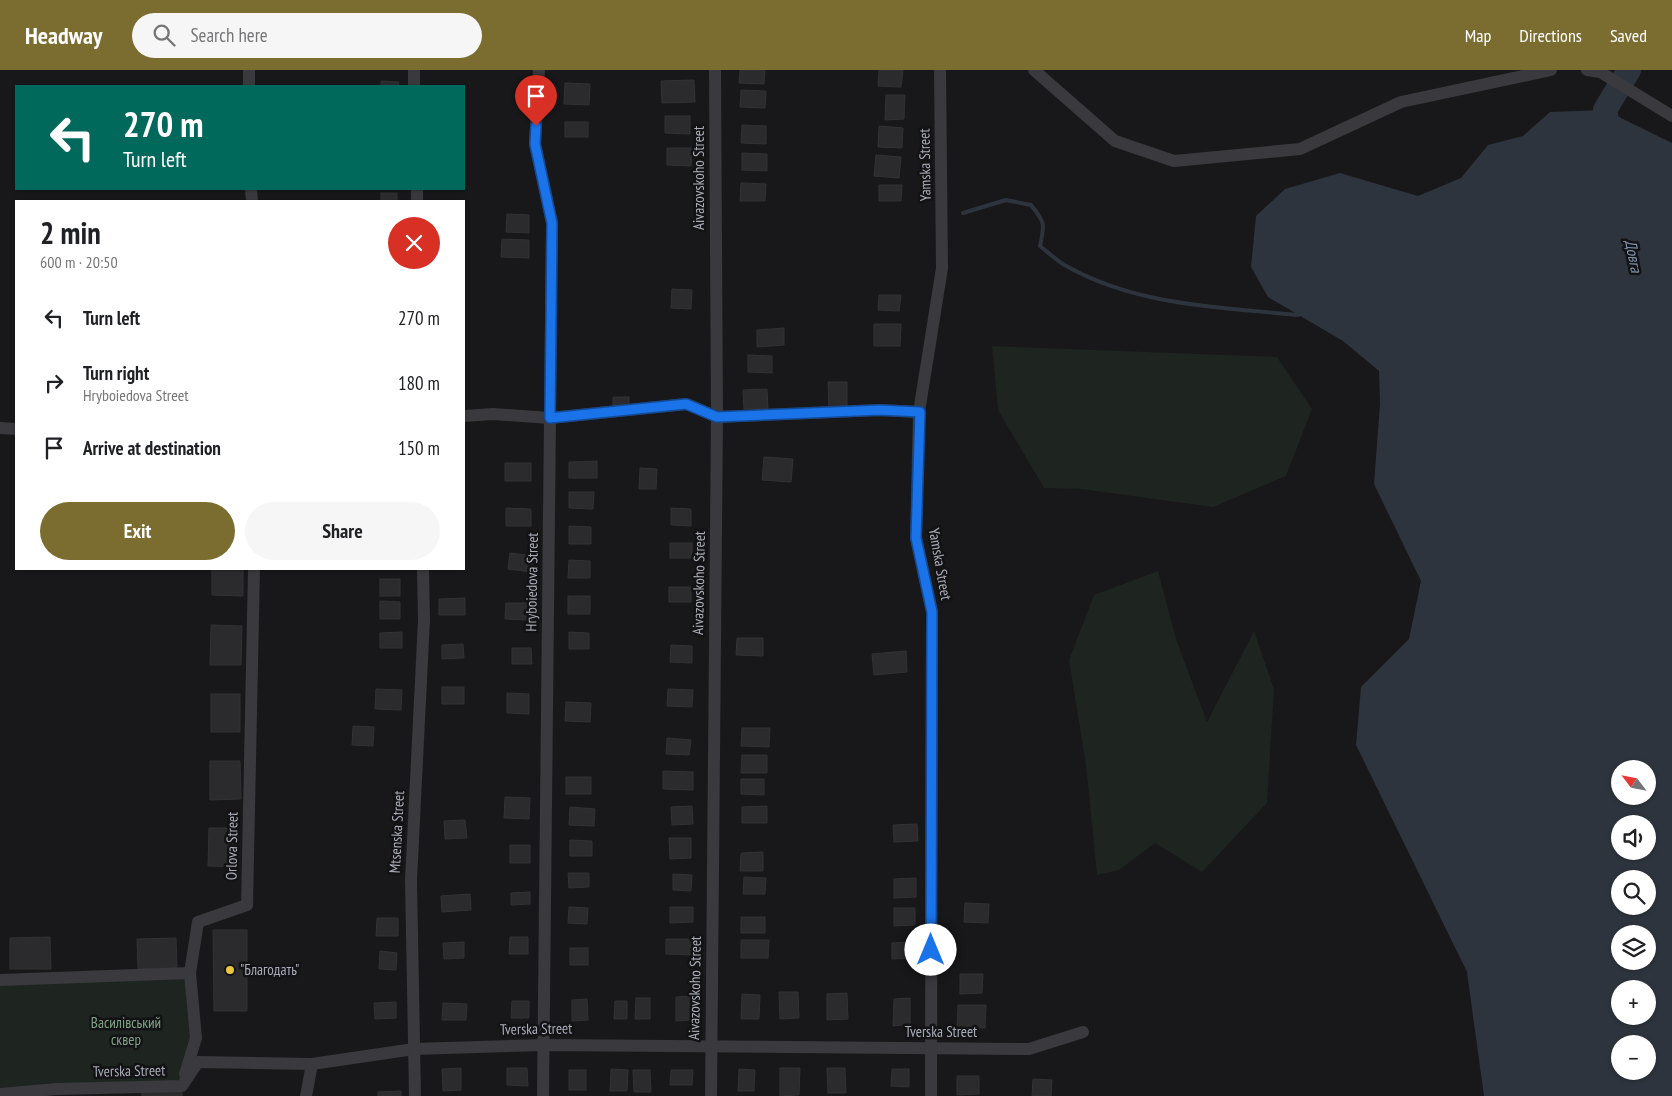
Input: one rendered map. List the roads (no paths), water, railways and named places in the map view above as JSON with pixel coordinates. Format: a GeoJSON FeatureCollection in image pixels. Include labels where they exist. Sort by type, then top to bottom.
{"type":"FeatureCollection","features":[{"type":"Feature","properties":{"kind":"street"},"geometry":{"type":"LineString","coordinates":[[249,70],[249,85]]}},
{"type":"Feature","properties":{"kind":"street"},"geometry":{"type":"LineString","coordinates":[[414,70],[414,85]]}},
{"type":"Feature","properties":{"kind":"street","name":"Hryboiedova Street"},"geometry":{"type":"LineString","coordinates":[[539,70],[535,144],[552,223],[543,1096]]}},
{"type":"Feature","properties":{"kind":"street","name":"Aivazovskoho Street"},"geometry":{"type":"LineString","coordinates":[[711,1096],[717,417],[715,70]]}},
{"type":"Feature","properties":{"kind":"street","name":"Yamska Street"},"geometry":{"type":"LineString","coordinates":[[931,1096],[932,612],[916,538],[920,412],[942,268],[940,70]]}},
{"type":"Feature","properties":{"kind":"street"},"geometry":{"type":"LineString","coordinates":[[1034,70],[1115,141],[1174,161],[1300,148],[1401,102],[1551,70]]}},
{"type":"Feature","properties":{"kind":"street"},"geometry":{"type":"LineString","coordinates":[[1593,71],[1634,91],[1672,116]]}},
{"type":"Feature","properties":{"kind":"street"},"geometry":{"type":"LineString","coordinates":[[465,416],[493,414],[550,418],[686,404],[717,417],[880,410],[920,412]]}},
{"type":"Feature","properties":{"kind":"street"},"geometry":{"type":"LineString","coordinates":[[0,428],[15,429]]}},
{"type":"Feature","properties":{"kind":"street","name":"Orlova Street"},"geometry":{"type":"LineString","coordinates":[[182,1086],[196,1038],[190,973],[198,922],[246,905],[254,570]]}},
{"type":"Feature","properties":{"kind":"street","name":"Mtsenska Street"},"geometry":{"type":"LineString","coordinates":[[415,1096],[411,880],[424,620],[423,570]]}},
{"type":"Feature","properties":{"kind":"street"},"geometry":{"type":"LineString","coordinates":[[0,980],[190,973]]}},
{"type":"Feature","properties":{"kind":"street","name":"Tverska Street"},"geometry":{"type":"LineString","coordinates":[[0,1094],[57,1089],[182,1086],[198,1062],[312,1064],[414,1049],[543,1045],[1029,1049],[1083,1032]]}},
{"type":"Feature","properties":{"kind":"street"},"geometry":{"type":"LineString","coordinates":[[306,1096],[312,1064]]}},
{"type":"Feature","properties":{"kind":"water"},"geometry":{"type":"Polygon","coordinates":[[[1605,110],[1672,143],[1672,1096],[1484,1096],[1467,972],[1356,745],[1361,687],[1409,639],[1421,581],[1374,484],[1380,404],[1379,371],[1343,341],[1268,297],[1251,267],[1256,216],[1285,189],[1340,173],[1418,196],[1461,178],[1488,145],[1523,136],[1550,112],[1605,110]]]}},
{"type":"Feature","properties":{"kind":"waterway","name":"Довга"},"geometry":{"type":"LineString","coordinates":[[1611,141],[1605,110],[1629,70]]}},
{"type":"Feature","properties":{"kind":"waterway"},"geometry":{"type":"LineString","coordinates":[[963,213],[1006,200],[1031,205],[1043,224],[1040,246],[1064,265],[1095,280],[1123,290],[1180,303],[1298,315]]}},
{"type":"Feature","properties":{"kind":"place","name":"\"Благодать\""},"geometry":{"type":"Point","coordinates":[230,970]}},
{"type":"Feature","properties":{"kind":"park label","name":"Василівський сквер"},"geometry":{"type":"Point","coordinates":[126,1032]}}]}
